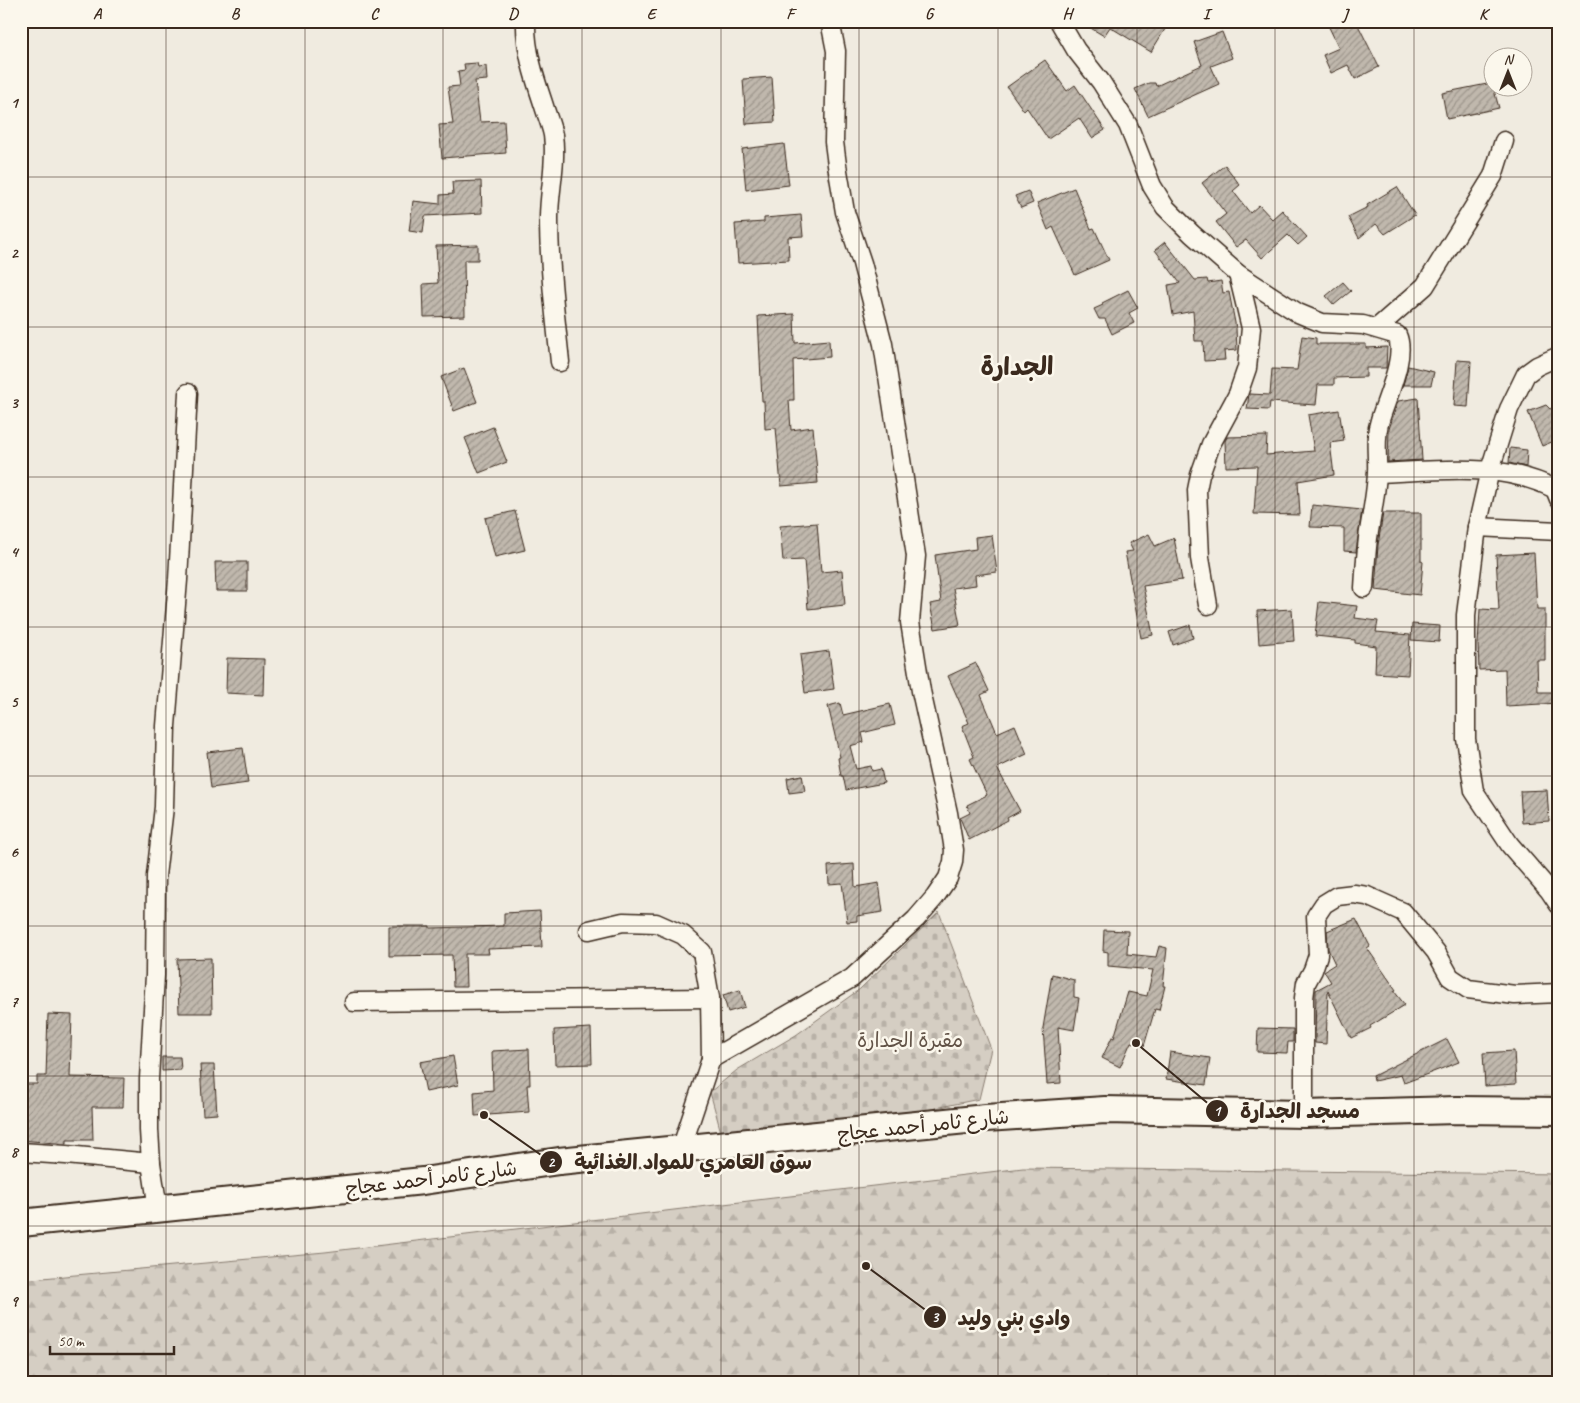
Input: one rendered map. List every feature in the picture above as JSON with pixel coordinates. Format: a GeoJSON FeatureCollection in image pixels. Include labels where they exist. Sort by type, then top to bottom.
{"type":"FeatureCollection","features":[{"type":"Feature","properties":{"kind":"main road","name":"شارع ثامر أحمد عجاج"},"geometry":{"type":"LineString","coordinates":[[21,1223],[423,1181],[559,1161],[986,1118],[1106,1110],[1304,1114],[1457,1110],[1559,1111]]}},
{"type":"Feature","properties":{"kind":"street"},"geometry":{"type":"LineString","coordinates":[[526,21],[532,69],[550,123],[553,140],[554,160],[549,199],[550,252],[560,362]]}},
{"type":"Feature","properties":{"kind":"street"},"geometry":{"type":"LineString","coordinates":[[711,1060],[852,978],[916,919],[948,878],[953,862],[954,850],[948,813],[921,691],[910,622],[916,556],[883,344],[862,264],[845,212],[837,165],[834,142],[836,51],[830,21]]}},
{"type":"Feature","properties":{"kind":"street"},"geometry":{"type":"LineString","coordinates":[[1059,21],[1076,50],[1101,82],[1128,125],[1152,186],[1165,207],[1238,274],[1298,313],[1322,323],[1363,325],[1397,335],[1400,344],[1393,386],[1376,434],[1377,473],[1364,588]]}},
{"type":"Feature","properties":{"kind":"street"},"geometry":{"type":"LineString","coordinates":[[1377,328],[1425,286],[1493,176],[1504,141]]}},
{"type":"Feature","properties":{"kind":"street"},"geometry":{"type":"LineString","coordinates":[[1208,605],[1200,558],[1197,490],[1211,444],[1238,394],[1247,368],[1251,328],[1238,274]]}},
{"type":"Feature","properties":{"kind":"street"},"geometry":{"type":"LineString","coordinates":[[1559,356],[1537,366],[1526,374],[1509,408],[1490,470],[1477,527],[1466,615],[1466,739],[1474,792],[1510,845],[1549,890],[1559,905]]}},
{"type":"Feature","properties":{"kind":"street"},"geometry":{"type":"LineString","coordinates":[[158,1209],[151,1163],[148,1079],[155,975],[156,876],[164,807],[166,726],[178,580],[188,394]]}},
{"type":"Feature","properties":{"kind":"street"},"geometry":{"type":"LineString","coordinates":[[1377,473],[1490,470],[1537,480],[1555,489],[1559,499]]}},
{"type":"Feature","properties":{"kind":"street"},"geometry":{"type":"LineString","coordinates":[[1477,527],[1559,531]]}},
{"type":"Feature","properties":{"kind":"street"},"geometry":{"type":"LineString","coordinates":[[1304,1114],[1304,998],[1306,983],[1318,955],[1316,916],[1324,904],[1337,896],[1354,894],[1367,896],[1403,912],[1436,952],[1450,977],[1468,989],[1515,995],[1559,993]]}},
{"type":"Feature","properties":{"kind":"street"},"geometry":{"type":"LineString","coordinates":[[589,930],[624,922],[656,923],[683,935],[702,952],[710,998],[711,1060],[681,1149]]}},
{"type":"Feature","properties":{"kind":"street"},"geometry":{"type":"LineString","coordinates":[[354,1002],[710,998]]}},
{"type":"Feature","properties":{"kind":"street"},"geometry":{"type":"LineString","coordinates":[[21,1152],[151,1163]]}},
{"type":"Feature","properties":{"kind":"green space","name":"مقبرة الجدارة"},"geometry":{"type":"Polygon","coordinates":[[[939,912],[991,1049],[979,1099],[845,1127],[722,1136],[710,1092],[737,1070],[796,1035],[860,989],[939,912]]]}},
{"type":"Feature","properties":{"kind":"green space"},"geometry":{"type":"Polygon","coordinates":[[[1023,1168],[1559,1174],[1559,1382],[21,1382],[21,1280],[325,1252],[1023,1168]]]}},
{"type":"Feature","properties":{"kind":"building"},"geometry":{"type":"Polygon","coordinates":[[[1079,21],[1170,21],[1151,52],[1110,27],[1104,36],[1079,21]]]}},
{"type":"Feature","properties":{"kind":"building"},"geometry":{"type":"Polygon","coordinates":[[[1326,21],[1356,21],[1379,67],[1355,79],[1348,65],[1331,73],[1323,55],[1339,48],[1326,21]]]}},
{"type":"Feature","properties":{"kind":"building"},"geometry":{"type":"Polygon","coordinates":[[[1222,32],[1232,58],[1211,66],[1219,84],[1148,116],[1135,89],[1149,83],[1155,83],[1156,86],[1202,65],[1194,42],[1222,32]]]}},
{"type":"Feature","properties":{"kind":"building"},"geometry":{"type":"Polygon","coordinates":[[[1045,60],[1067,91],[1075,85],[1105,130],[1092,138],[1079,118],[1048,139],[1027,108],[1024,111],[1007,87],[1045,60]]]}},
{"type":"Feature","properties":{"kind":"building"},"geometry":{"type":"Polygon","coordinates":[[[477,63],[478,67],[486,66],[487,80],[475,81],[480,122],[504,121],[506,153],[442,158],[439,125],[453,124],[448,87],[460,86],[458,71],[465,70],[464,64],[477,63]]]}},
{"type":"Feature","properties":{"kind":"building"},"geometry":{"type":"Polygon","coordinates":[[[772,77],[775,122],[746,124],[743,79],[772,77]]]}},
{"type":"Feature","properties":{"kind":"building"},"geometry":{"type":"Polygon","coordinates":[[[1482,85],[1482,98],[1496,98],[1499,108],[1447,119],[1442,93],[1482,85]]]}},
{"type":"Feature","properties":{"kind":"building"},"geometry":{"type":"Polygon","coordinates":[[[784,144],[789,185],[746,190],[742,149],[784,144]]]}},
{"type":"Feature","properties":{"kind":"building"},"geometry":{"type":"Polygon","coordinates":[[[1225,165],[1240,185],[1233,191],[1250,213],[1259,205],[1272,219],[1282,210],[1307,237],[1298,245],[1288,235],[1262,258],[1246,240],[1236,247],[1216,222],[1226,214],[1202,183],[1225,165]]]}},
{"type":"Feature","properties":{"kind":"building"},"geometry":{"type":"Polygon","coordinates":[[[481,181],[482,213],[425,216],[423,233],[409,231],[413,201],[440,204],[440,195],[453,194],[452,182],[481,181]]]}},
{"type":"Feature","properties":{"kind":"building"},"geometry":{"type":"Polygon","coordinates":[[[1397,187],[1415,215],[1385,234],[1376,224],[1359,238],[1348,217],[1368,207],[1367,205],[1397,187]]]}},
{"type":"Feature","properties":{"kind":"building"},"geometry":{"type":"Polygon","coordinates":[[[1074,188],[1091,229],[1094,228],[1109,260],[1075,275],[1053,227],[1048,230],[1037,203],[1074,188]]]}},
{"type":"Feature","properties":{"kind":"building"},"geometry":{"type":"Polygon","coordinates":[[[1028,191],[1033,203],[1021,208],[1015,196],[1028,191]]]}},
{"type":"Feature","properties":{"kind":"building"},"geometry":{"type":"Polygon","coordinates":[[[801,215],[803,236],[788,237],[789,260],[738,263],[735,224],[764,222],[764,218],[801,215]]]}},
{"type":"Feature","properties":{"kind":"building"},"geometry":{"type":"Polygon","coordinates":[[[1165,242],[1195,280],[1207,279],[1208,283],[1221,281],[1223,293],[1229,292],[1236,328],[1237,350],[1224,351],[1225,360],[1204,361],[1203,341],[1195,341],[1193,311],[1173,315],[1168,285],[1180,283],[1155,250],[1165,242]]]}},
{"type":"Feature","properties":{"kind":"building"},"geometry":{"type":"Polygon","coordinates":[[[478,245],[478,260],[464,260],[465,316],[424,317],[423,284],[438,283],[436,246],[478,245]]]}},
{"type":"Feature","properties":{"kind":"building"},"geometry":{"type":"Polygon","coordinates":[[[1343,282],[1351,291],[1334,305],[1326,296],[1343,282]]]}},
{"type":"Feature","properties":{"kind":"building"},"geometry":{"type":"Polygon","coordinates":[[[1128,290],[1138,308],[1129,313],[1134,323],[1112,334],[1105,319],[1099,319],[1094,309],[1128,290]]]}},
{"type":"Feature","properties":{"kind":"building"},"geometry":{"type":"Polygon","coordinates":[[[794,314],[795,343],[829,340],[830,357],[793,360],[794,400],[789,400],[791,430],[813,427],[818,483],[781,486],[776,428],[765,429],[758,316],[794,314]]]}},
{"type":"Feature","properties":{"kind":"building"},"geometry":{"type":"Polygon","coordinates":[[[1302,336],[1316,338],[1316,344],[1366,344],[1366,348],[1387,347],[1386,368],[1366,368],[1366,377],[1334,378],[1334,385],[1318,385],[1316,405],[1270,402],[1269,410],[1247,409],[1249,394],[1270,395],[1272,369],[1297,370],[1302,336]]]}},
{"type":"Feature","properties":{"kind":"building"},"geometry":{"type":"Polygon","coordinates":[[[1457,360],[1471,361],[1468,407],[1454,406],[1457,360]]]}},
{"type":"Feature","properties":{"kind":"building"},"geometry":{"type":"Polygon","coordinates":[[[1408,366],[1434,372],[1431,385],[1403,385],[1408,366]]]}},
{"type":"Feature","properties":{"kind":"building"},"geometry":{"type":"Polygon","coordinates":[[[464,368],[477,402],[454,411],[441,377],[464,368]]]}},
{"type":"Feature","properties":{"kind":"building"},"geometry":{"type":"Polygon","coordinates":[[[1418,398],[1422,460],[1388,462],[1389,429],[1398,401],[1418,398]]]}},
{"type":"Feature","properties":{"kind":"building"},"geometry":{"type":"Polygon","coordinates":[[[1546,405],[1550,409],[1559,405],[1559,439],[1542,446],[1528,412],[1546,405]]]}},
{"type":"Feature","properties":{"kind":"building"},"geometry":{"type":"Polygon","coordinates":[[[1339,410],[1344,441],[1330,443],[1334,475],[1298,481],[1300,515],[1254,514],[1257,466],[1226,467],[1225,441],[1227,437],[1267,436],[1266,455],[1314,451],[1308,415],[1339,410]]]}},
{"type":"Feature","properties":{"kind":"building"},"geometry":{"type":"Polygon","coordinates":[[[493,427],[507,462],[479,473],[465,438],[493,427]]]}},
{"type":"Feature","properties":{"kind":"building"},"geometry":{"type":"Polygon","coordinates":[[[1510,448],[1527,450],[1526,467],[1509,463],[1510,448]]]}},
{"type":"Feature","properties":{"kind":"building"},"geometry":{"type":"Polygon","coordinates":[[[1312,505],[1362,510],[1356,552],[1344,551],[1344,528],[1310,527],[1312,505]]]}},
{"type":"Feature","properties":{"kind":"building"},"geometry":{"type":"Polygon","coordinates":[[[515,511],[525,550],[495,557],[485,518],[515,511]]]}},
{"type":"Feature","properties":{"kind":"building"},"geometry":{"type":"Polygon","coordinates":[[[1383,513],[1421,513],[1421,561],[1423,562],[1420,595],[1375,590],[1378,545],[1383,513]]]}},
{"type":"Feature","properties":{"kind":"building"},"geometry":{"type":"Polygon","coordinates":[[[817,523],[821,572],[842,570],[845,605],[808,609],[804,560],[783,561],[780,526],[817,523]]]}},
{"type":"Feature","properties":{"kind":"building"},"geometry":{"type":"Polygon","coordinates":[[[1149,534],[1155,546],[1174,538],[1182,580],[1143,586],[1153,635],[1141,638],[1125,552],[1133,551],[1129,543],[1149,534]]]}},
{"type":"Feature","properties":{"kind":"building"},"geometry":{"type":"Polygon","coordinates":[[[992,535],[997,572],[975,575],[976,585],[953,588],[960,625],[935,629],[930,604],[941,602],[935,555],[976,549],[975,537],[992,535]]]}},
{"type":"Feature","properties":{"kind":"building"},"geometry":{"type":"Polygon","coordinates":[[[1534,553],[1537,609],[1545,609],[1545,660],[1537,660],[1538,692],[1559,692],[1559,703],[1506,706],[1505,669],[1479,670],[1480,609],[1499,610],[1496,555],[1534,553]]]}},
{"type":"Feature","properties":{"kind":"building"},"geometry":{"type":"Polygon","coordinates":[[[215,562],[247,562],[247,591],[216,591],[215,562]]]}},
{"type":"Feature","properties":{"kind":"building"},"geometry":{"type":"Polygon","coordinates":[[[1319,602],[1357,606],[1355,618],[1378,621],[1376,632],[1410,635],[1408,675],[1375,673],[1376,646],[1355,643],[1355,640],[1315,636],[1319,602]]]}},
{"type":"Feature","properties":{"kind":"building"},"geometry":{"type":"Polygon","coordinates":[[[1292,609],[1294,641],[1259,644],[1257,611],[1292,609]]]}},
{"type":"Feature","properties":{"kind":"building"},"geometry":{"type":"Polygon","coordinates":[[[1412,624],[1440,626],[1439,642],[1411,640],[1412,624]]]}},
{"type":"Feature","properties":{"kind":"building"},"geometry":{"type":"Polygon","coordinates":[[[1190,625],[1193,638],[1173,645],[1169,632],[1190,625]]]}},
{"type":"Feature","properties":{"kind":"building"},"geometry":{"type":"Polygon","coordinates":[[[829,651],[834,689],[805,693],[800,655],[829,651]]]}},
{"type":"Feature","properties":{"kind":"building"},"geometry":{"type":"Polygon","coordinates":[[[227,658],[264,659],[263,695],[226,693],[227,658]]]}},
{"type":"Feature","properties":{"kind":"building"},"geometry":{"type":"Polygon","coordinates":[[[976,663],[989,691],[981,695],[997,733],[1015,725],[1027,754],[997,768],[1020,811],[1007,818],[1008,820],[969,840],[960,818],[970,813],[967,805],[987,795],[970,759],[974,757],[962,726],[969,723],[948,676],[976,663]]]}},
{"type":"Feature","properties":{"kind":"building"},"geometry":{"type":"Polygon","coordinates":[[[840,703],[843,715],[890,704],[895,725],[862,733],[864,742],[850,746],[856,769],[871,766],[872,771],[881,769],[884,783],[846,790],[843,776],[841,776],[838,758],[840,757],[828,706],[840,703]]]}},
{"type":"Feature","properties":{"kind":"building"},"geometry":{"type":"Polygon","coordinates":[[[243,748],[248,783],[211,788],[207,752],[243,748]]]}},
{"type":"Feature","properties":{"kind":"building"},"geometry":{"type":"Polygon","coordinates":[[[802,775],[805,791],[789,793],[787,778],[802,775]]]}},
{"type":"Feature","properties":{"kind":"building"},"geometry":{"type":"Polygon","coordinates":[[[1547,790],[1549,821],[1522,823],[1520,791],[1547,790]]]}},
{"type":"Feature","properties":{"kind":"building"},"geometry":{"type":"Polygon","coordinates":[[[854,864],[855,887],[879,883],[883,912],[857,916],[857,921],[847,922],[842,883],[829,884],[828,866],[854,864]]]}},
{"type":"Feature","properties":{"kind":"building"},"geometry":{"type":"Polygon","coordinates":[[[540,911],[542,947],[488,949],[489,954],[465,954],[466,987],[453,987],[452,955],[389,956],[389,926],[430,926],[430,928],[504,926],[504,913],[540,911]]]}},
{"type":"Feature","properties":{"kind":"building"},"geometry":{"type":"Polygon","coordinates":[[[1356,919],[1370,946],[1367,948],[1405,1005],[1370,1026],[1371,1028],[1351,1038],[1328,991],[1326,1044],[1315,1043],[1316,990],[1331,982],[1324,971],[1335,964],[1328,949],[1327,931],[1356,919]]]}},
{"type":"Feature","properties":{"kind":"building"},"geometry":{"type":"Polygon","coordinates":[[[1104,930],[1128,931],[1127,954],[1156,957],[1159,946],[1167,948],[1163,986],[1165,986],[1159,1010],[1155,1009],[1144,1046],[1131,1042],[1120,1067],[1102,1058],[1112,1037],[1114,1038],[1128,992],[1147,996],[1153,970],[1108,966],[1108,952],[1103,951],[1104,930]]]}},
{"type":"Feature","properties":{"kind":"building"},"geometry":{"type":"Polygon","coordinates":[[[211,958],[212,1013],[179,1013],[177,959],[211,958]]]}},
{"type":"Feature","properties":{"kind":"building"},"geometry":{"type":"Polygon","coordinates":[[[1052,974],[1074,980],[1074,997],[1079,998],[1074,1030],[1058,1027],[1061,1083],[1047,1084],[1043,1028],[1052,974]]]}},
{"type":"Feature","properties":{"kind":"building"},"geometry":{"type":"Polygon","coordinates":[[[740,990],[745,1007],[728,1012],[723,995],[740,990]]]}},
{"type":"Feature","properties":{"kind":"building"},"geometry":{"type":"Polygon","coordinates":[[[48,1014],[72,1015],[70,1077],[124,1078],[123,1107],[92,1107],[93,1140],[67,1140],[67,1144],[21,1140],[21,1084],[37,1084],[37,1076],[46,1076],[48,1014]]]}},
{"type":"Feature","properties":{"kind":"building"},"geometry":{"type":"Polygon","coordinates":[[[591,1028],[592,1064],[555,1065],[554,1030],[591,1028]]]}},
{"type":"Feature","properties":{"kind":"building"},"geometry":{"type":"Polygon","coordinates":[[[1258,1028],[1293,1029],[1293,1042],[1288,1042],[1287,1053],[1257,1052],[1258,1028]]]}},
{"type":"Feature","properties":{"kind":"building"},"geometry":{"type":"Polygon","coordinates":[[[1447,1039],[1459,1062],[1404,1083],[1401,1075],[1374,1081],[1373,1076],[1447,1039]]]}},
{"type":"Feature","properties":{"kind":"building"},"geometry":{"type":"Polygon","coordinates":[[[529,1049],[530,1085],[527,1085],[529,1112],[475,1116],[474,1092],[493,1090],[492,1051],[529,1049]]]}},
{"type":"Feature","properties":{"kind":"building"},"geometry":{"type":"Polygon","coordinates":[[[1514,1051],[1516,1084],[1485,1086],[1483,1053],[1514,1051]]]}},
{"type":"Feature","properties":{"kind":"building"},"geometry":{"type":"Polygon","coordinates":[[[1170,1052],[1210,1058],[1206,1085],[1166,1079],[1170,1052]]]}},
{"type":"Feature","properties":{"kind":"building"},"geometry":{"type":"Polygon","coordinates":[[[453,1056],[458,1085],[426,1092],[420,1062],[453,1056]]]}},
{"type":"Feature","properties":{"kind":"building"},"geometry":{"type":"Polygon","coordinates":[[[162,1057],[180,1057],[181,1070],[162,1071],[162,1057]]]}},
{"type":"Feature","properties":{"kind":"building"},"geometry":{"type":"Polygon","coordinates":[[[200,1065],[214,1065],[217,1114],[203,1115],[200,1065]]]}},
{"type":"Feature","properties":{"kind":"place","name":"مسجد الجدارة"},"geometry":{"type":"Point","coordinates":[1136,1043]}},
{"type":"Feature","properties":{"kind":"place","name":"سوق العامري للمواد الغذائية"},"geometry":{"type":"Point","coordinates":[484,1115]}},
{"type":"Feature","properties":{"kind":"place","name":"وادي بني وليد"},"geometry":{"type":"Point","coordinates":[866,1266]}},
{"type":"Feature","properties":{"kind":"district","name":"الجدارة"},"geometry":{"type":"Point","coordinates":[1017,366]}}]}
